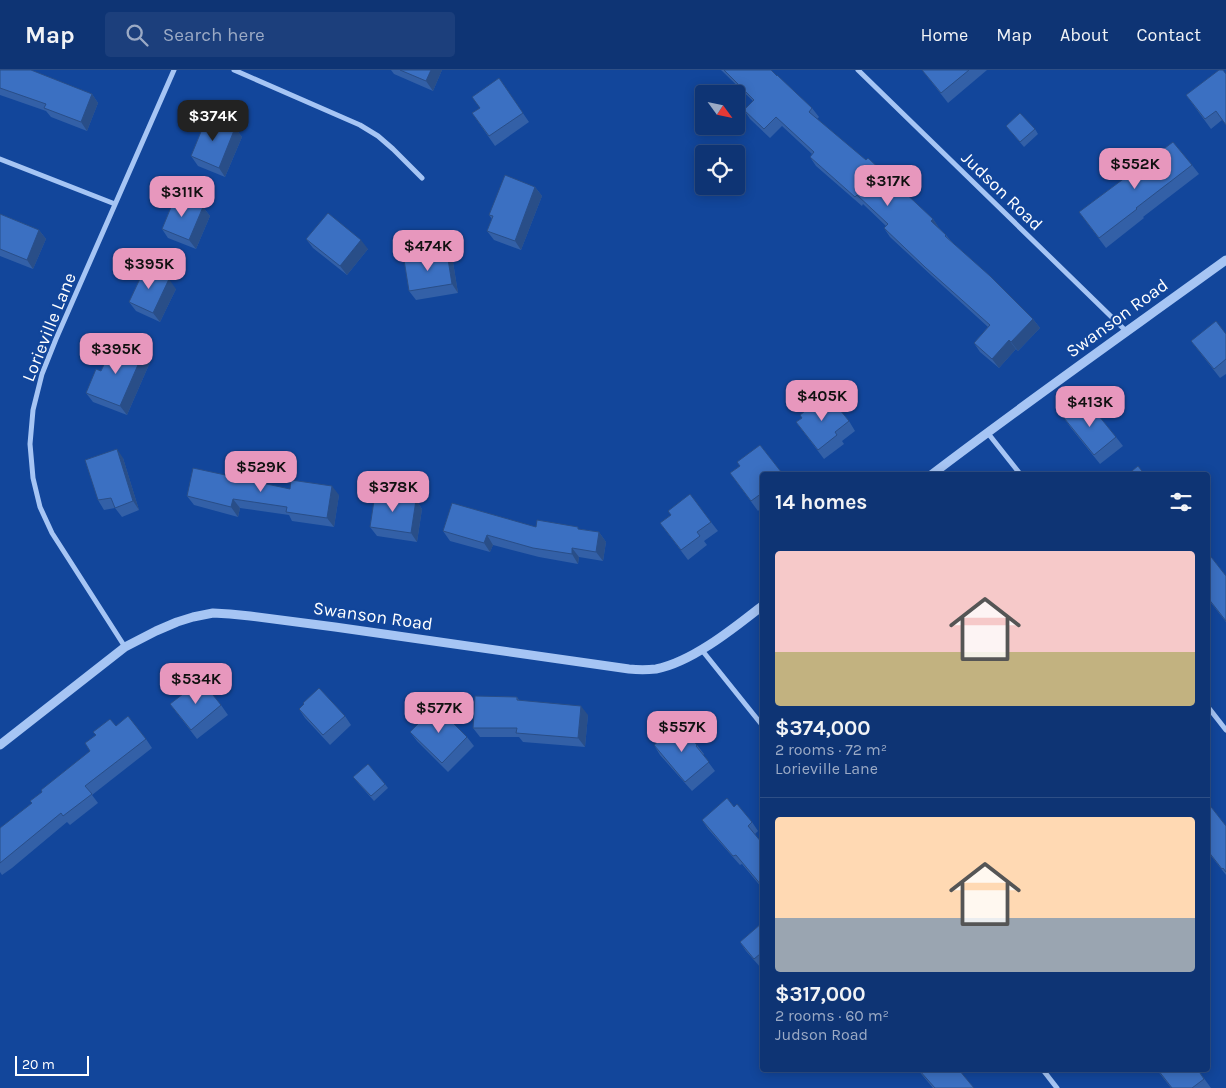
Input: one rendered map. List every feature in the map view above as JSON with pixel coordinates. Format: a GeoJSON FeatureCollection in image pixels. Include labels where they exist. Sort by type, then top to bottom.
{"type":"FeatureCollection","features":[{"type":"Feature","properties":{"kind":"street","name":"Lorieville Lane"},"geometry":{"type":"LineString","coordinates":[[125,647],[52,533],[40,507],[33,478],[30,444],[33,410],[42,374],[174,70]]}},
{"type":"Feature","properties":{"kind":"street"},"geometry":{"type":"LineString","coordinates":[[234,70],[360,125],[378,136],[422,178]]}},
{"type":"Feature","properties":{"kind":"street","name":"Judson Road"},"geometry":{"type":"LineString","coordinates":[[858,70],[1127,332]]}},
{"type":"Feature","properties":{"kind":"street"},"geometry":{"type":"LineString","coordinates":[[0,159],[115,204]]}},
{"type":"Feature","properties":{"kind":"street","name":"Swanson Road"},"geometry":{"type":"LineString","coordinates":[[936,472],[987,432],[1226,260]]}},
{"type":"Feature","properties":{"kind":"street"},"geometry":{"type":"LineString","coordinates":[[987,432],[1019,472]]}},
{"type":"Feature","properties":{"kind":"street","name":"Swanson Road"},"geometry":{"type":"LineString","coordinates":[[0,745],[125,647],[177,622],[213,613],[335,627],[647,670],[665,667],[683,660],[730,630],[760,608]]}},
{"type":"Feature","properties":{"kind":"street"},"geometry":{"type":"LineString","coordinates":[[701,649],[760,723]]}},
{"type":"Feature","properties":{"kind":"street"},"geometry":{"type":"LineString","coordinates":[[1210,710],[1226,730]]}},
{"type":"Feature","properties":{"kind":"street"},"geometry":{"type":"LineString","coordinates":[[1045,1072],[1057,1088]]}},
{"type":"Feature","properties":{"kind":"building"},"geometry":{"type":"Polygon","coordinates":[[[0,70],[31,70],[92,94],[81,122],[44,108],[46,104],[0,88],[0,70]]]}},
{"type":"Feature","properties":{"kind":"building"},"geometry":{"type":"Polygon","coordinates":[[[400,70],[431,70],[426,81],[400,70]]]}},
{"type":"Feature","properties":{"kind":"building"},"geometry":{"type":"Polygon","coordinates":[[[724,70],[771,70],[812,108],[809,112],[866,160],[868,158],[933,219],[931,221],[945,236],[990,276],[1033,319],[1011,342],[1009,340],[992,359],[974,343],[990,325],[884,228],[888,224],[857,195],[855,197],[810,157],[814,152],[776,117],[764,129],[745,111],[754,100],[745,91],[745,85],[739,85],[724,70]]]}},
{"type":"Feature","properties":{"kind":"building"},"geometry":{"type":"Polygon","coordinates":[[[922,70],[969,70],[941,93],[922,70]]]}},
{"type":"Feature","properties":{"kind":"building"},"geometry":{"type":"Polygon","coordinates":[[[1219,70],[1223,70],[1226,74],[1226,125],[1216,111],[1205,119],[1186,95],[1219,70]]]}},
{"type":"Feature","properties":{"kind":"building"},"geometry":{"type":"Polygon","coordinates":[[[499,78],[523,113],[489,136],[472,113],[480,108],[472,97],[499,78]]]}},
{"type":"Feature","properties":{"kind":"building"},"geometry":{"type":"Polygon","coordinates":[[[1020,113],[1035,129],[1020,142],[1006,126],[1020,113]]]}},
{"type":"Feature","properties":{"kind":"building"},"geometry":{"type":"Polygon","coordinates":[[[207,117],[235,128],[219,168],[191,156],[207,117]]]}},
{"type":"Feature","properties":{"kind":"building"},"geometry":{"type":"Polygon","coordinates":[[[1173,142],[1192,165],[1099,238],[1079,212],[1173,142]]]}},
{"type":"Feature","properties":{"kind":"building"},"geometry":{"type":"Polygon","coordinates":[[[505,175],[535,187],[515,241],[487,231],[493,216],[489,215],[505,175]]]}},
{"type":"Feature","properties":{"kind":"building"},"geometry":{"type":"Polygon","coordinates":[[[176,195],[203,207],[189,240],[162,229],[176,195]]]}},
{"type":"Feature","properties":{"kind":"building"},"geometry":{"type":"Polygon","coordinates":[[[328,213],[361,240],[340,266],[306,239],[328,213]]]}},
{"type":"Feature","properties":{"kind":"building"},"geometry":{"type":"Polygon","coordinates":[[[0,214],[39,230],[27,260],[0,249],[0,214]]]}},
{"type":"Feature","properties":{"kind":"building"},"geometry":{"type":"Polygon","coordinates":[[[447,253],[452,284],[409,291],[404,260],[447,253]]]}},
{"type":"Feature","properties":{"kind":"building"},"geometry":{"type":"Polygon","coordinates":[[[145,268],[169,279],[153,313],[129,302],[145,268]]]}},
{"type":"Feature","properties":{"kind":"building"},"geometry":{"type":"Polygon","coordinates":[[[1216,321],[1226,334],[1226,359],[1214,369],[1191,341],[1216,321]]]}},
{"type":"Feature","properties":{"kind":"building"},"geometry":{"type":"Polygon","coordinates":[[[122,341],[144,351],[120,406],[86,393],[96,369],[101,371],[107,358],[113,361],[122,341]]]}},
{"type":"Feature","properties":{"kind":"building"},"geometry":{"type":"Polygon","coordinates":[[[827,394],[849,421],[835,432],[837,435],[818,450],[796,422],[802,418],[800,415],[827,394]]]}},
{"type":"Feature","properties":{"kind":"building"},"geometry":{"type":"Polygon","coordinates":[[[1086,400],[1116,437],[1094,455],[1064,418],[1086,400]]]}},
{"type":"Feature","properties":{"kind":"building"},"geometry":{"type":"Polygon","coordinates":[[[760,445],[781,472],[760,472],[760,494],[751,501],[730,473],[740,466],[737,462],[760,445]]]}},
{"type":"Feature","properties":{"kind":"building"},"geometry":{"type":"Polygon","coordinates":[[[117,449],[133,501],[115,508],[111,498],[98,500],[85,460],[117,449]]]}},
{"type":"Feature","properties":{"kind":"building"},"geometry":{"type":"Polygon","coordinates":[[[1138,466],[1143,472],[1131,472],[1138,466]]]}},
{"type":"Feature","properties":{"kind":"building"},"geometry":{"type":"Polygon","coordinates":[[[193,468],[290,489],[291,480],[332,486],[327,518],[286,512],[287,507],[233,499],[231,507],[187,496],[193,468]]]}},
{"type":"Feature","properties":{"kind":"building"},"geometry":{"type":"Polygon","coordinates":[[[375,494],[416,500],[411,533],[370,527],[375,494]]]}},
{"type":"Feature","properties":{"kind":"building"},"geometry":{"type":"Polygon","coordinates":[[[690,494],[711,522],[697,532],[700,536],[681,550],[660,523],[671,515],[668,511],[690,494]]]}},
{"type":"Feature","properties":{"kind":"building"},"geometry":{"type":"Polygon","coordinates":[[[452,503],[536,527],[537,520],[599,532],[596,552],[572,548],[572,554],[533,548],[487,535],[484,543],[443,531],[452,503]]]}},
{"type":"Feature","properties":{"kind":"building"},"geometry":{"type":"Polygon","coordinates":[[[1210,556],[1226,576],[1226,621],[1210,601],[1210,556]]]}},
{"type":"Feature","properties":{"kind":"building"},"geometry":{"type":"Polygon","coordinates":[[[201,680],[221,705],[191,730],[170,704],[201,680]]]}},
{"type":"Feature","properties":{"kind":"building"},"geometry":{"type":"Polygon","coordinates":[[[319,688],[345,716],[323,735],[299,709],[319,688]]]}},
{"type":"Feature","properties":{"kind":"building"},"geometry":{"type":"Polygon","coordinates":[[[475,696],[517,697],[517,700],[581,706],[578,738],[516,733],[517,728],[473,728],[475,696]]]}},
{"type":"Feature","properties":{"kind":"building"},"geometry":{"type":"Polygon","coordinates":[[[436,706],[467,737],[442,763],[410,732],[436,706]]]}},
{"type":"Feature","properties":{"kind":"building"},"geometry":{"type":"Polygon","coordinates":[[[128,716],[146,739],[85,786],[92,794],[63,816],[61,813],[0,863],[0,828],[32,803],[30,801],[42,792],[41,790],[90,751],[85,743],[96,735],[93,732],[110,719],[116,726],[128,716]]]}},
{"type":"Feature","properties":{"kind":"building"},"geometry":{"type":"Polygon","coordinates":[[[679,724],[709,762],[685,782],[654,745],[679,724]]]}},
{"type":"Feature","properties":{"kind":"building"},"geometry":{"type":"Polygon","coordinates":[[[368,764],[385,784],[371,796],[353,777],[368,764]]]}},
{"type":"Feature","properties":{"kind":"building"},"geometry":{"type":"Polygon","coordinates":[[[727,798],[734,807],[737,804],[752,822],[748,826],[760,841],[760,884],[736,855],[733,856],[702,820],[727,798]]]}},
{"type":"Feature","properties":{"kind":"building"},"geometry":{"type":"Polygon","coordinates":[[[1210,806],[1226,826],[1226,872],[1210,854],[1210,806]]]}},
{"type":"Feature","properties":{"kind":"building"},"geometry":{"type":"Polygon","coordinates":[[[760,925],[760,954],[754,959],[740,942],[760,925]]]}},
{"type":"Feature","properties":{"kind":"building"},"geometry":{"type":"Polygon","coordinates":[[[921,1072],[961,1072],[974,1088],[935,1088],[921,1072]]]}},
{"type":"Feature","properties":{"kind":"building"},"geometry":{"type":"Polygon","coordinates":[[[1160,1072],[1199,1072],[1204,1079],[1192,1088],[1172,1088],[1160,1072]]]}}]}
